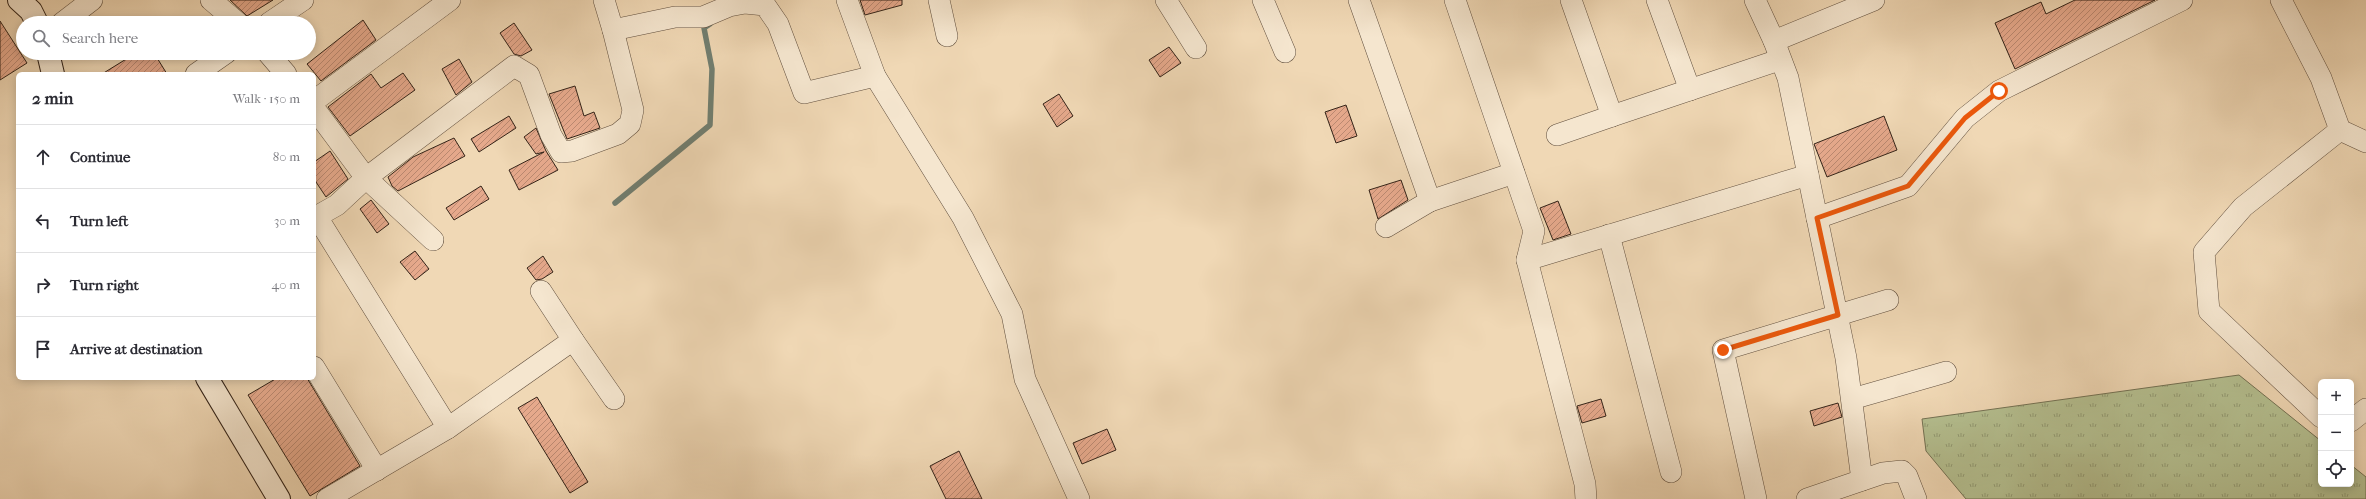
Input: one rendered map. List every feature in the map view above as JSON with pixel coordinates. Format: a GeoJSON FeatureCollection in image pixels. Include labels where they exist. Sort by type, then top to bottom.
{"type":"FeatureCollection","features":[{"type":"Feature","properties":{"kind":"main road"},"geometry":{"type":"LineString","coordinates":[[19,0],[31,11],[34,16]]}},
{"type":"Feature","properties":{"kind":"main road"},"geometry":{"type":"LineString","coordinates":[[50,60],[53,72]]}},
{"type":"Feature","properties":{"kind":"main road"},"geometry":{"type":"LineString","coordinates":[[208,380],[279,499]]}},
{"type":"Feature","properties":{"kind":"street"},"geometry":{"type":"LineString","coordinates":[[71,16],[92,0]]}},
{"type":"Feature","properties":{"kind":"street"},"geometry":{"type":"LineString","coordinates":[[211,0],[230,16]]}},
{"type":"Feature","properties":{"kind":"street"},"geometry":{"type":"LineString","coordinates":[[279,16],[303,0]]}},
{"type":"Feature","properties":{"kind":"street"},"geometry":{"type":"LineString","coordinates":[[316,100],[450,0]]}},
{"type":"Feature","properties":{"kind":"street"},"geometry":{"type":"LineString","coordinates":[[316,216],[337,205],[366,178],[514,66],[529,75],[551,135],[561,152],[572,151],[618,134],[630,124],[633,110],[604,0]]}},
{"type":"Feature","properties":{"kind":"street"},"geometry":{"type":"LineString","coordinates":[[848,0],[875,76],[963,218],[1012,314],[1025,379],[1079,499]]}},
{"type":"Feature","properties":{"kind":"street"},"geometry":{"type":"LineString","coordinates":[[939,0],[947,36]]}},
{"type":"Feature","properties":{"kind":"street"},"geometry":{"type":"LineString","coordinates":[[1166,0],[1196,48]]}},
{"type":"Feature","properties":{"kind":"street"},"geometry":{"type":"LineString","coordinates":[[1263,0],[1285,52]]}},
{"type":"Feature","properties":{"kind":"street"},"geometry":{"type":"LineString","coordinates":[[1359,0],[1430,201]]}},
{"type":"Feature","properties":{"kind":"street"},"geometry":{"type":"LineString","coordinates":[[1455,0],[1534,231],[1527,260],[1585,484],[1586,499]]}},
{"type":"Feature","properties":{"kind":"street"},"geometry":{"type":"LineString","coordinates":[[1571,0],[1612,116]]}},
{"type":"Feature","properties":{"kind":"street"},"geometry":{"type":"LineString","coordinates":[[1657,0],[1690,90]]}},
{"type":"Feature","properties":{"kind":"street"},"geometry":{"type":"LineString","coordinates":[[1755,0],[1788,78],[1838,315],[1852,399],[1862,480]]}},
{"type":"Feature","properties":{"kind":"street"},"geometry":{"type":"LineString","coordinates":[[1817,218],[1908,186],[1965,118],[1999,91],[2182,0]]}},
{"type":"Feature","properties":{"kind":"street"},"geometry":{"type":"LineString","coordinates":[[2281,0],[2320,78],[2340,130],[2366,142]]}},
{"type":"Feature","properties":{"kind":"street"},"geometry":{"type":"LineString","coordinates":[[613,30],[675,17],[703,17],[729,6],[746,2],[765,5],[778,24],[804,93],[875,76]]}},
{"type":"Feature","properties":{"kind":"street"},"geometry":{"type":"LineString","coordinates":[[1557,135],[1690,90],[1776,50],[1861,2]]}},
{"type":"Feature","properties":{"kind":"street"},"geometry":{"type":"LineString","coordinates":[[199,72],[216,60]]}},
{"type":"Feature","properties":{"kind":"street"},"geometry":{"type":"LineString","coordinates":[[274,60],[284,72]]}},
{"type":"Feature","properties":{"kind":"street"},"geometry":{"type":"LineString","coordinates":[[316,111],[366,178],[433,240]]}},
{"type":"Feature","properties":{"kind":"street"},"geometry":{"type":"LineString","coordinates":[[2319,415],[2209,311],[2204,252],[2243,208],[2340,130]]}},
{"type":"Feature","properties":{"kind":"street"},"geometry":{"type":"LineString","coordinates":[[1386,227],[1430,201],[1514,173]]}},
{"type":"Feature","properties":{"kind":"street"},"geometry":{"type":"LineString","coordinates":[[1527,260],[1808,175]]}},
{"type":"Feature","properties":{"kind":"street"},"geometry":{"type":"LineString","coordinates":[[316,219],[448,428]]}},
{"type":"Feature","properties":{"kind":"street"},"geometry":{"type":"LineString","coordinates":[[1609,235],[1671,472]]}},
{"type":"Feature","properties":{"kind":"street"},"geometry":{"type":"LineString","coordinates":[[541,291],[614,399]]}},
{"type":"Feature","properties":{"kind":"street"},"geometry":{"type":"LineString","coordinates":[[1756,499],[1723,350],[1888,300]]}},
{"type":"Feature","properties":{"kind":"street"},"geometry":{"type":"LineString","coordinates":[[327,499],[448,428],[573,340]]}},
{"type":"Feature","properties":{"kind":"street"},"geometry":{"type":"LineString","coordinates":[[316,370],[377,470]]}},
{"type":"Feature","properties":{"kind":"street"},"geometry":{"type":"LineString","coordinates":[[1852,399],[1946,372]]}},
{"type":"Feature","properties":{"kind":"street"},"geometry":{"type":"LineString","coordinates":[[2354,419],[2366,409]]}},
{"type":"Feature","properties":{"kind":"street"},"geometry":{"type":"LineString","coordinates":[[1806,499],[1830,496],[1862,480],[1883,473],[1902,471],[1907,476],[1916,499]]}},
{"type":"Feature","properties":{"kind":"green space"},"geometry":{"type":"Polygon","coordinates":[[[2239,375],[2318,439],[2318,487],[2354,487],[2354,467],[2366,477],[2366,499],[1966,499],[1926,451],[1922,419],[2239,375]]]}},
{"type":"Feature","properties":{"kind":"building"},"geometry":{"type":"Polygon","coordinates":[[[230,0],[273,0],[247,16],[230,0]]]}},
{"type":"Feature","properties":{"kind":"building"},"geometry":{"type":"Polygon","coordinates":[[[860,0],[902,0],[902,5],[865,15],[860,0]]]}},
{"type":"Feature","properties":{"kind":"building"},"geometry":{"type":"Polygon","coordinates":[[[2075,0],[2155,0],[2015,69],[1995,23],[2041,2],[2046,14],[2075,0]]]}},
{"type":"Feature","properties":{"kind":"building"},"geometry":{"type":"Polygon","coordinates":[[[363,20],[376,40],[321,81],[316,75],[316,72],[314,72],[307,64],[312,60],[316,60],[316,57],[363,20]]]}},
{"type":"Feature","properties":{"kind":"building"},"geometry":{"type":"Polygon","coordinates":[[[0,21],[16,46],[16,60],[25,60],[27,63],[0,80],[0,21]]]}},
{"type":"Feature","properties":{"kind":"building"},"geometry":{"type":"Polygon","coordinates":[[[514,23],[532,50],[521,56],[514,54],[500,33],[514,23]]]}},
{"type":"Feature","properties":{"kind":"building"},"geometry":{"type":"Polygon","coordinates":[[[1169,47],[1181,63],[1160,77],[1149,60],[1169,47]]]}},
{"type":"Feature","properties":{"kind":"building"},"geometry":{"type":"Polygon","coordinates":[[[459,59],[472,82],[456,95],[442,69],[459,59]]]}},
{"type":"Feature","properties":{"kind":"building"},"geometry":{"type":"Polygon","coordinates":[[[125,60],[158,60],[166,72],[105,72],[125,60]]]}},
{"type":"Feature","properties":{"kind":"building"},"geometry":{"type":"Polygon","coordinates":[[[403,73],[415,90],[350,136],[328,107],[371,74],[381,88],[403,73]]]}},
{"type":"Feature","properties":{"kind":"building"},"geometry":{"type":"Polygon","coordinates":[[[575,86],[584,116],[594,112],[600,128],[567,139],[549,94],[575,86]]]}},
{"type":"Feature","properties":{"kind":"building"},"geometry":{"type":"Polygon","coordinates":[[[1059,94],[1073,116],[1057,127],[1043,104],[1059,94]]]}},
{"type":"Feature","properties":{"kind":"building"},"geometry":{"type":"Polygon","coordinates":[[[1346,105],[1357,136],[1336,143],[1325,112],[1346,105]]]}},
{"type":"Feature","properties":{"kind":"building"},"geometry":{"type":"Polygon","coordinates":[[[509,116],[516,128],[479,152],[471,139],[509,116]]]}},
{"type":"Feature","properties":{"kind":"building"},"geometry":{"type":"Polygon","coordinates":[[[1884,116],[1897,150],[1827,177],[1814,144],[1884,116]]]}},
{"type":"Feature","properties":{"kind":"building"},"geometry":{"type":"Polygon","coordinates":[[[536,128],[546,151],[558,170],[519,190],[509,170],[544,152],[536,154],[524,137],[536,128]]]}},
{"type":"Feature","properties":{"kind":"building"},"geometry":{"type":"Polygon","coordinates":[[[454,138],[465,156],[398,191],[392,186],[388,177],[413,157],[454,138]]]}},
{"type":"Feature","properties":{"kind":"building"},"geometry":{"type":"Polygon","coordinates":[[[330,151],[348,179],[326,197],[316,182],[316,161],[330,151]]]}},
{"type":"Feature","properties":{"kind":"building"},"geometry":{"type":"Polygon","coordinates":[[[1401,180],[1408,200],[1378,219],[1369,190],[1401,180]]]}},
{"type":"Feature","properties":{"kind":"building"},"geometry":{"type":"Polygon","coordinates":[[[481,186],[489,199],[454,220],[446,208],[481,186]]]}},
{"type":"Feature","properties":{"kind":"building"},"geometry":{"type":"Polygon","coordinates":[[[371,200],[389,224],[377,233],[360,209],[371,200]]]}},
{"type":"Feature","properties":{"kind":"building"},"geometry":{"type":"Polygon","coordinates":[[[1558,201],[1571,234],[1553,240],[1540,208],[1558,201]]]}},
{"type":"Feature","properties":{"kind":"building"},"geometry":{"type":"Polygon","coordinates":[[[415,251],[429,269],[415,280],[400,262],[415,251]]]}},
{"type":"Feature","properties":{"kind":"building"},"geometry":{"type":"Polygon","coordinates":[[[543,256],[553,272],[542,279],[536,280],[527,268],[543,256]]]}},
{"type":"Feature","properties":{"kind":"building"},"geometry":{"type":"Polygon","coordinates":[[[274,380],[308,380],[360,466],[310,496],[248,395],[274,380]]]}},
{"type":"Feature","properties":{"kind":"building"},"geometry":{"type":"Polygon","coordinates":[[[537,397],[588,482],[570,493],[518,408],[537,397]]]}},
{"type":"Feature","properties":{"kind":"building"},"geometry":{"type":"Polygon","coordinates":[[[1601,399],[1606,416],[1582,423],[1577,406],[1601,399]]]}},
{"type":"Feature","properties":{"kind":"building"},"geometry":{"type":"Polygon","coordinates":[[[1838,403],[1842,417],[1814,426],[1810,411],[1838,403]]]}},
{"type":"Feature","properties":{"kind":"building"},"geometry":{"type":"Polygon","coordinates":[[[1107,429],[1116,450],[1082,464],[1073,443],[1107,429]]]}},
{"type":"Feature","properties":{"kind":"building"},"geometry":{"type":"Polygon","coordinates":[[[959,451],[982,499],[946,499],[930,466],[959,451]]]}},
{"type":"Feature","properties":{"kind":"waterway"},"geometry":{"type":"LineString","coordinates":[[615,203],[710,125],[712,69],[704,28],[710,24]]}},
{"type":"Feature","properties":{"kind":"route"},"geometry":{"type":"LineString","coordinates":[[1723,350],[1838,315],[1817,218],[1908,186],[1965,118],[1999,91]]}}]}
